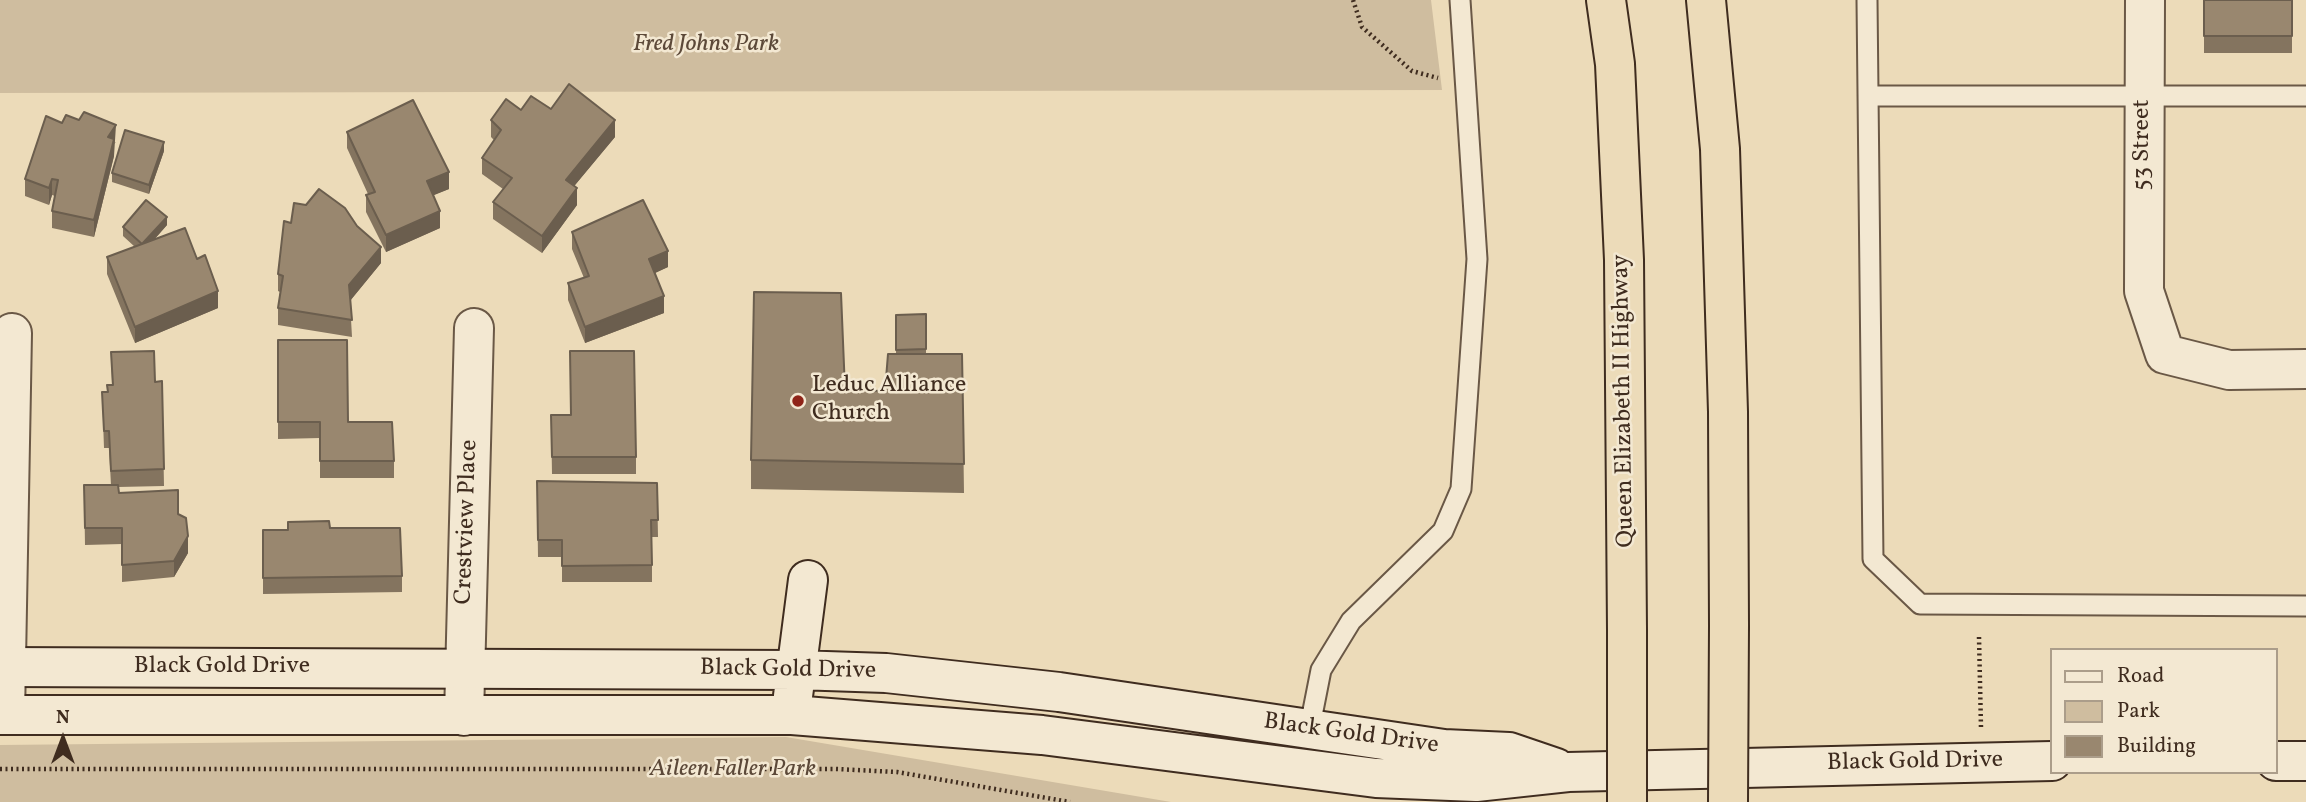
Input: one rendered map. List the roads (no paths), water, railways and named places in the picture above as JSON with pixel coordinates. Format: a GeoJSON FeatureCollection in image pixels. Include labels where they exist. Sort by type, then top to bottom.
{"type":"FeatureCollection","features":[{"type":"Feature","properties":{"kind":"highway","name":"Queen Elizabeth II Highway"},"geometry":{"type":"LineString","coordinates":[[1606,0],[1615,64],[1624,261],[1627,802]]}},
{"type":"Feature","properties":{"kind":"highway"},"geometry":{"type":"LineString","coordinates":[[1706,0],[1720,149],[1728,412],[1728,802]]}},
{"type":"Feature","properties":{"kind":"main road","name":"53 Street"},"geometry":{"type":"LineString","coordinates":[[2145,0],[2144,290],[2165,354],[2229,370],[2306,369]]}},
{"type":"Feature","properties":{"kind":"main road","name":"Crestview Place"},"geometry":{"type":"LineString","coordinates":[[464,716],[474,328]]}},
{"type":"Feature","properties":{"kind":"main road"},"geometry":{"type":"LineString","coordinates":[[3,715],[12,333]]}},
{"type":"Feature","properties":{"kind":"main road"},"geometry":{"type":"LineString","coordinates":[[792,715],[808,580]]}},
{"type":"Feature","properties":{"kind":"main road","name":"Black Gold Drive"},"geometry":{"type":"LineString","coordinates":[[3,667],[796,670],[886,673],[1059,692],[1444,749],[1509,752],[1568,772]]}},
{"type":"Feature","properties":{"kind":"main road","name":"Black Gold Drive"},"geometry":{"type":"LineString","coordinates":[[3,715],[792,715],[1042,735],[1376,778],[1475,782],[1568,772],[2050,761]]}},
{"type":"Feature","properties":{"kind":"main road"},"geometry":{"type":"LineString","coordinates":[[2278,761],[2306,761]]}},
{"type":"Feature","properties":{"kind":"lane"},"geometry":{"type":"LineString","coordinates":[[1305,768],[1309,728],[1321,670],[1351,621],[1443,531],[1461,489],[1477,259],[1468,87],[1460,0]]}},
{"type":"Feature","properties":{"kind":"lane"},"geometry":{"type":"LineString","coordinates":[[1867,0],[1873,558],[1920,604],[2306,606]]}},
{"type":"Feature","properties":{"kind":"lane"},"geometry":{"type":"LineString","coordinates":[[1868,96],[2306,96]]}},
{"type":"Feature","properties":{"kind":"place","name":"Leduc Alliance Church"},"geometry":{"type":"Point","coordinates":[798,401]}},
{"type":"Feature","properties":{"kind":"park label","name":"Fred Johns Park"},"geometry":{"type":"Point","coordinates":[706,46]}},
{"type":"Feature","properties":{"kind":"park label","name":"Aileen Faller Park"},"geometry":{"type":"Point","coordinates":[733,771]}}]}
